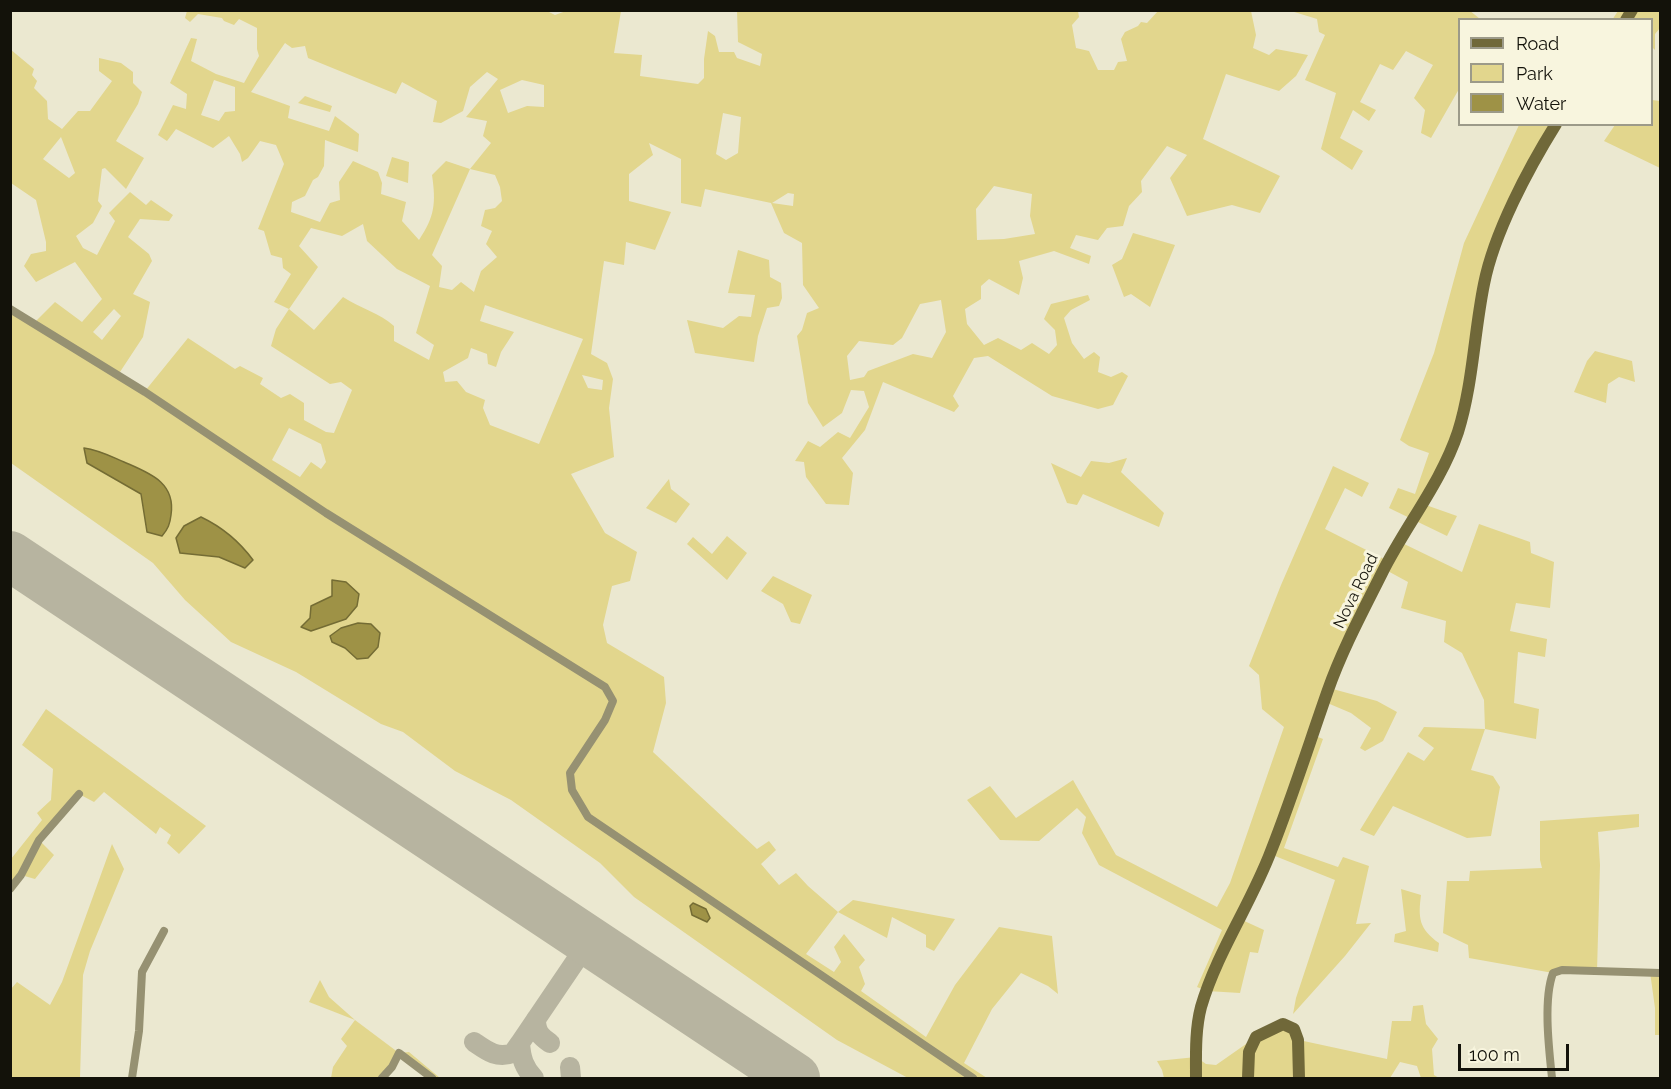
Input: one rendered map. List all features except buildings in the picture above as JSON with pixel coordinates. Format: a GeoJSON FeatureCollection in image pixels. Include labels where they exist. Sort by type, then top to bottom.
{"type":"FeatureCollection","features":[{"type":"Feature","properties":{"kind":"street","name":"Nova Road"},"geometry":{"type":"LineString","coordinates":[[1196,1078],[1196,1042],[1201,1008],[1212,977],[1270,854],[1329,688],[1354,631],[1384,569],[1446,460],[1458,432],[1467,397],[1484,282],[1502,227],[1555,126]]}},
{"type":"Feature","properties":{"kind":"street"},"geometry":{"type":"LineString","coordinates":[[10,309],[145,392],[326,513],[605,687],[613,701],[605,720],[570,773],[572,790],[588,816],[973,1078]]}},
{"type":"Feature","properties":{"kind":"street"},"geometry":{"type":"LineString","coordinates":[[10,889],[21,875],[39,840],[79,794]]}},
{"type":"Feature","properties":{"kind":"street"},"geometry":{"type":"LineString","coordinates":[[132,1078],[140,1031],[142,972],[164,931]]}},
{"type":"Feature","properties":{"kind":"street"},"geometry":{"type":"LineString","coordinates":[[1552,1078],[1549,1051],[1549,985],[1553,973],[1562,970],[1660,973]]}},
{"type":"Feature","properties":{"kind":"street"},"geometry":{"type":"LineString","coordinates":[[1248,1078],[1249,1052],[1256,1037],[1283,1024],[1294,1029],[1298,1040],[1299,1078]]}},
{"type":"Feature","properties":{"kind":"street"},"geometry":{"type":"LineString","coordinates":[[382,1078],[392,1067],[399,1053],[432,1078]]}},
{"type":"Feature","properties":{"kind":"green space"},"geometry":{"type":"Polygon","coordinates":[[[515,10],[517,12],[545,10],[555,15],[566,11],[621,11],[614,53],[642,55],[640,76],[698,84],[704,78],[708,31],[715,36],[719,52],[734,52],[737,58],[760,66],[762,54],[738,42],[737,10],[1078,11],[1079,17],[1072,25],[1076,48],[1089,51],[1098,70],[1114,70],[1118,62],[1127,61],[1121,39],[1125,32],[1138,26],[1141,22],[1147,23],[1158,11],[1251,11],[1256,35],[1253,48],[1269,55],[1276,49],[1308,55],[1296,76],[1279,91],[1226,74],[1203,139],[1280,176],[1260,213],[1232,205],[1187,216],[1170,178],[1187,155],[1167,146],[1141,181],[1142,192],[1129,206],[1123,226],[1107,228],[1098,240],[1076,235],[1070,248],[1091,256],[1089,264],[1054,251],[1019,261],[1023,278],[1019,295],[989,279],[981,286],[981,299],[965,309],[967,324],[984,345],[998,338],[1021,350],[1032,343],[1049,354],[1057,345],[1055,330],[1044,319],[1051,304],[1088,295],[1090,300],[1071,310],[1064,318],[1072,343],[1084,359],[1094,352],[1100,357],[1098,372],[1111,377],[1122,372],[1128,376],[1113,405],[1098,409],[1052,396],[988,356],[974,358],[953,396],[959,406],[954,412],[883,382],[865,430],[842,458],[853,473],[849,505],[826,504],[806,477],[804,462],[795,461],[808,441],[820,447],[838,432],[850,438],[869,407],[864,391],[851,390],[842,413],[823,427],[808,403],[797,336],[802,330],[807,313],[819,308],[803,285],[802,243],[784,233],[771,203],[705,189],[701,207],[681,203],[681,159],[649,143],[653,155],[629,174],[629,201],[671,212],[655,250],[626,242],[624,265],[604,261],[591,354],[607,363],[613,379],[609,408],[614,457],[571,474],[605,533],[637,552],[630,581],[612,586],[603,625],[607,643],[664,677],[666,703],[653,752],[757,849],[769,841],[776,850],[761,864],[779,885],[796,873],[838,912],[806,954],[834,972],[841,962],[834,947],[844,934],[865,960],[859,967],[865,984],[861,991],[926,1037],[955,985],[999,927],[1052,936],[1058,994],[1048,986],[1021,973],[992,1009],[964,1063],[987,1078],[908,1078],[837,1040],[634,897],[600,863],[511,800],[455,771],[403,732],[381,724],[296,672],[231,642],[185,600],[153,563],[11,463],[11,309],[34,323],[55,302],[82,322],[102,299],[75,262],[36,282],[24,266],[31,254],[46,251],[46,242],[36,200],[11,183],[10,49],[34,69],[32,75],[37,81],[34,88],[47,101],[48,119],[62,129],[78,111],[90,111],[112,81],[99,71],[99,58],[121,63],[133,72],[133,83],[142,92],[138,104],[116,141],[144,158],[126,189],[105,168],[102,169],[98,201],[102,206],[93,223],[76,236],[83,248],[97,255],[115,221],[109,213],[130,192],[146,205],[151,200],[173,215],[169,221],[140,219],[128,237],[149,254],[152,261],[133,294],[150,302],[143,337],[118,375],[145,391],[188,338],[235,369],[240,366],[263,378],[260,384],[281,398],[290,394],[304,403],[304,420],[326,432],[334,433],[352,390],[341,382],[330,384],[271,346],[276,329],[289,309],[274,302],[291,274],[283,268],[282,258],[271,255],[264,231],[258,229],[284,164],[276,145],[260,141],[248,158],[242,162],[229,136],[213,148],[176,129],[167,141],[158,135],[173,105],[186,109],[187,94],[170,83],[191,38],[197,39],[191,61],[216,74],[244,83],[259,56],[257,28],[239,19],[234,25],[222,18],[198,14],[190,22],[185,18],[187,11],[515,10]],[[285,43],[251,92],[290,106],[288,118],[329,131],[335,116],[359,134],[358,152],[325,140],[324,166],[318,177],[313,180],[305,196],[292,202],[291,212],[320,222],[330,203],[340,200],[339,182],[353,161],[378,172],[382,183],[381,194],[406,202],[402,221],[419,240],[433,209],[432,175],[446,161],[470,169],[491,143],[483,136],[487,121],[466,117],[498,79],[487,72],[470,87],[463,111],[441,123],[433,122],[437,101],[402,82],[396,94],[308,58],[305,46],[292,48],[285,43]],[[214,80],[201,115],[219,121],[225,112],[235,111],[235,87],[214,80]],[[522,80],[500,90],[508,113],[527,106],[544,107],[544,85],[522,80]],[[723,113],[716,154],[726,160],[738,153],[741,117],[723,113]],[[61,137],[43,159],[69,178],[75,173],[61,137]],[[470,169],[432,255],[442,266],[439,287],[452,290],[461,282],[474,292],[481,271],[497,257],[486,244],[492,231],[481,226],[485,210],[495,208],[502,201],[495,175],[470,169]],[[994,186],[976,209],[977,240],[1035,234],[1030,216],[1032,194],[994,186]],[[788,193],[772,203],[793,206],[794,194],[788,193]],[[363,224],[342,236],[311,228],[299,246],[318,267],[289,309],[314,330],[343,297],[388,321],[394,326],[394,341],[429,360],[434,345],[416,333],[430,286],[397,269],[367,241],[363,224]],[[941,300],[920,304],[902,338],[893,345],[859,341],[847,356],[850,380],[864,377],[868,371],[913,354],[932,358],[946,332],[941,300]],[[485,305],[480,321],[514,332],[501,352],[496,367],[488,364],[487,354],[471,348],[468,358],[443,372],[445,382],[457,381],[466,392],[485,400],[483,408],[490,425],[539,444],[583,339],[485,305]],[[114,309],[93,332],[102,340],[121,316],[114,309]],[[582,375],[588,388],[602,390],[603,380],[582,375]],[[289,428],[272,460],[300,477],[311,462],[321,469],[326,462],[321,444],[289,428]]]}},
{"type":"Feature","properties":{"kind":"green space"},"geometry":{"type":"Polygon","coordinates":[[[1469,10],[1479,18],[1458,18],[1458,91],[1431,138],[1421,133],[1425,110],[1414,98],[1433,65],[1406,51],[1393,70],[1380,64],[1360,102],[1376,110],[1369,121],[1353,110],[1340,138],[1363,151],[1352,170],[1321,149],[1336,93],[1305,80],[1325,35],[1319,32],[1317,19],[1291,11],[1469,10]]]}},
{"type":"Feature","properties":{"kind":"green space"},"geometry":{"type":"Polygon","coordinates":[[[1618,11],[1660,11],[1660,28],[1655,34],[1655,50],[1653,48],[1653,18],[1613,18],[1618,11]]]}},
{"type":"Feature","properties":{"kind":"green space"},"geometry":{"type":"Polygon","coordinates":[[[305,96],[332,106],[330,112],[298,103],[305,96]]]}},
{"type":"Feature","properties":{"kind":"green space"},"geometry":{"type":"Polygon","coordinates":[[[1653,100],[1660,101],[1660,168],[1604,141],[1614,126],[1653,126],[1653,100]]]}},
{"type":"Feature","properties":{"kind":"green space"},"geometry":{"type":"Polygon","coordinates":[[[1519,126],[1555,126],[1537,157],[1484,282],[1467,397],[1423,504],[1457,516],[1447,536],[1389,508],[1398,488],[1415,494],[1429,453],[1400,440],[1434,353],[1464,243],[1519,126]]]}},
{"type":"Feature","properties":{"kind":"green space"},"geometry":{"type":"Polygon","coordinates":[[[392,157],[409,162],[408,183],[386,176],[392,157]]]}},
{"type":"Feature","properties":{"kind":"green space"},"geometry":{"type":"Polygon","coordinates":[[[1133,233],[1175,245],[1150,307],[1131,294],[1124,297],[1112,265],[1122,259],[1133,233]]]}},
{"type":"Feature","properties":{"kind":"green space"},"geometry":{"type":"Polygon","coordinates":[[[738,250],[769,260],[770,277],[781,283],[782,298],[779,306],[767,308],[758,336],[754,362],[695,353],[687,320],[723,328],[739,316],[751,317],[755,295],[728,293],[738,250]]]}},
{"type":"Feature","properties":{"kind":"green space"},"geometry":{"type":"Polygon","coordinates":[[[1595,351],[1632,361],[1635,382],[1619,377],[1608,384],[1606,403],[1574,392],[1587,361],[1595,351]]]}},
{"type":"Feature","properties":{"kind":"green space"},"geometry":{"type":"Polygon","coordinates":[[[1127,458],[1121,472],[1164,513],[1159,527],[1083,494],[1077,505],[1067,503],[1051,463],[1081,477],[1091,461],[1109,463],[1127,458]]]}},
{"type":"Feature","properties":{"kind":"green space"},"geometry":{"type":"Polygon","coordinates":[[[1333,466],[1369,483],[1362,497],[1345,488],[1325,529],[1388,561],[1400,542],[1462,572],[1479,524],[1530,542],[1531,553],[1554,562],[1550,608],[1516,603],[1510,631],[1547,639],[1545,657],[1518,652],[1514,703],[1539,709],[1536,739],[1485,729],[1484,700],[1462,653],[1444,642],[1446,621],[1401,608],[1408,582],[1384,569],[1329,688],[1377,701],[1397,712],[1383,741],[1365,751],[1360,748],[1371,728],[1351,713],[1325,702],[1313,735],[1323,739],[1284,848],[1338,867],[1343,857],[1369,866],[1356,924],[1371,923],[1293,1014],[1296,998],[1335,880],[1270,854],[1240,919],[1264,930],[1258,953],[1250,952],[1240,993],[1207,991],[1197,987],[1222,930],[1099,865],[1082,833],[1086,817],[1077,808],[1039,841],[1000,840],[967,800],[990,786],[1016,818],[1073,780],[1116,855],[1217,907],[1230,883],[1284,727],[1262,709],[1259,675],[1249,666],[1281,585],[1333,466]]]}},
{"type":"Feature","properties":{"kind":"green space"},"geometry":{"type":"Polygon","coordinates":[[[669,479],[671,489],[690,504],[676,523],[646,508],[669,479]]]}},
{"type":"Feature","properties":{"kind":"green space"},"geometry":{"type":"Polygon","coordinates":[[[727,536],[747,553],[727,580],[687,544],[693,537],[712,554],[727,536]]]}},
{"type":"Feature","properties":{"kind":"green space"},"geometry":{"type":"Polygon","coordinates":[[[773,576],[812,595],[800,624],[791,622],[783,604],[761,591],[773,576]]]}},
{"type":"Feature","properties":{"kind":"green space"},"geometry":{"type":"Polygon","coordinates":[[[46,709],[206,826],[179,854],[167,843],[171,835],[160,827],[156,834],[104,792],[94,802],[79,794],[39,840],[54,855],[35,879],[21,875],[11,889],[11,859],[42,820],[37,813],[51,800],[53,769],[22,745],[46,709]]]}},
{"type":"Feature","properties":{"kind":"green space"},"geometry":{"type":"Polygon","coordinates":[[[1424,727],[1485,729],[1471,770],[1493,776],[1500,787],[1491,836],[1467,838],[1393,806],[1374,836],[1360,830],[1408,752],[1424,761],[1434,748],[1418,736],[1424,727]]]}},
{"type":"Feature","properties":{"kind":"green space"},"geometry":{"type":"Polygon","coordinates":[[[1639,814],[1639,827],[1598,832],[1600,865],[1597,971],[1553,973],[1469,958],[1468,945],[1443,933],[1447,881],[1469,881],[1470,871],[1542,868],[1540,821],[1639,814]]]}},
{"type":"Feature","properties":{"kind":"green space"},"geometry":{"type":"Polygon","coordinates":[[[112,844],[124,869],[90,951],[83,975],[80,1078],[11,1078],[11,989],[17,982],[50,1005],[62,982],[112,844]]]}},
{"type":"Feature","properties":{"kind":"green space"},"geometry":{"type":"Polygon","coordinates":[[[1401,889],[1421,895],[1421,922],[1427,933],[1439,943],[1438,952],[1394,942],[1395,934],[1406,931],[1401,889]]]}},
{"type":"Feature","properties":{"kind":"green space"},"geometry":{"type":"Polygon","coordinates":[[[853,900],[955,919],[934,951],[926,947],[926,935],[892,917],[887,938],[838,912],[853,900]]]}},
{"type":"Feature","properties":{"kind":"green space"},"geometry":{"type":"Polygon","coordinates":[[[1650,972],[1660,973],[1660,1035],[1655,1035],[1655,1008],[1650,972]]]}},
{"type":"Feature","properties":{"kind":"green space"},"geometry":{"type":"Polygon","coordinates":[[[320,980],[329,997],[355,1020],[309,1002],[320,980]]]}},
{"type":"Feature","properties":{"kind":"green space"},"geometry":{"type":"Polygon","coordinates":[[[1423,1005],[1426,1024],[1438,1039],[1432,1049],[1434,1075],[1439,1078],[1421,1078],[1417,1066],[1400,1062],[1390,1078],[1164,1078],[1157,1061],[1196,1057],[1206,1064],[1216,1065],[1256,1037],[1283,1024],[1299,1040],[1387,1059],[1392,1021],[1411,1021],[1413,1006],[1423,1005]]]}},
{"type":"Feature","properties":{"kind":"green space"},"geometry":{"type":"Polygon","coordinates":[[[355,1020],[399,1053],[409,1052],[440,1078],[432,1078],[400,1053],[382,1078],[331,1078],[333,1067],[347,1046],[341,1039],[355,1020]]]}},
{"type":"Feature","properties":{"kind":"water"},"geometry":{"type":"Polygon","coordinates":[[[84,448],[95,450],[143,470],[159,480],[169,494],[171,504],[168,526],[162,536],[147,532],[141,494],[87,463],[84,448]]]}},
{"type":"Feature","properties":{"kind":"water"},"geometry":{"type":"Polygon","coordinates":[[[201,517],[230,535],[253,560],[245,568],[219,557],[180,553],[176,538],[184,526],[201,517]]]}},
{"type":"Feature","properties":{"kind":"water"},"geometry":{"type":"Polygon","coordinates":[[[332,580],[346,582],[359,594],[357,606],[346,619],[311,631],[301,627],[310,618],[311,606],[332,596],[332,580]]]}},
{"type":"Feature","properties":{"kind":"water"},"geometry":{"type":"Polygon","coordinates":[[[358,623],[371,624],[380,633],[378,647],[368,658],[357,659],[345,648],[332,642],[330,636],[341,628],[358,623]]]}},
{"type":"Feature","properties":{"kind":"water"},"geometry":{"type":"Polygon","coordinates":[[[693,903],[706,909],[710,918],[707,922],[692,915],[690,906],[693,903]]]}},
{"type":"Feature","properties":{"kind":"taxiway"},"geometry":{"type":"LineString","coordinates":[[534,1078],[524,1062],[520,1043],[581,953],[580,940],[566,926]]}},
{"type":"Feature","properties":{"kind":"taxiway"},"geometry":{"type":"LineString","coordinates":[[581,953],[591,949],[603,951]]}},
{"type":"Feature","properties":{"kind":"taxiway"},"geometry":{"type":"LineString","coordinates":[[536,1019],[539,1033],[550,1043]]}},
{"type":"Feature","properties":{"kind":"taxiway"},"geometry":{"type":"LineString","coordinates":[[474,1042],[497,1055],[513,1053],[520,1043]]}},
{"type":"Feature","properties":{"kind":"taxiway"},"geometry":{"type":"LineString","coordinates":[[570,1067],[571,1078]]}},
{"type":"Feature","properties":{"kind":"runway"},"geometry":{"type":"LineString","coordinates":[[10,556],[795,1078]]}}]}
